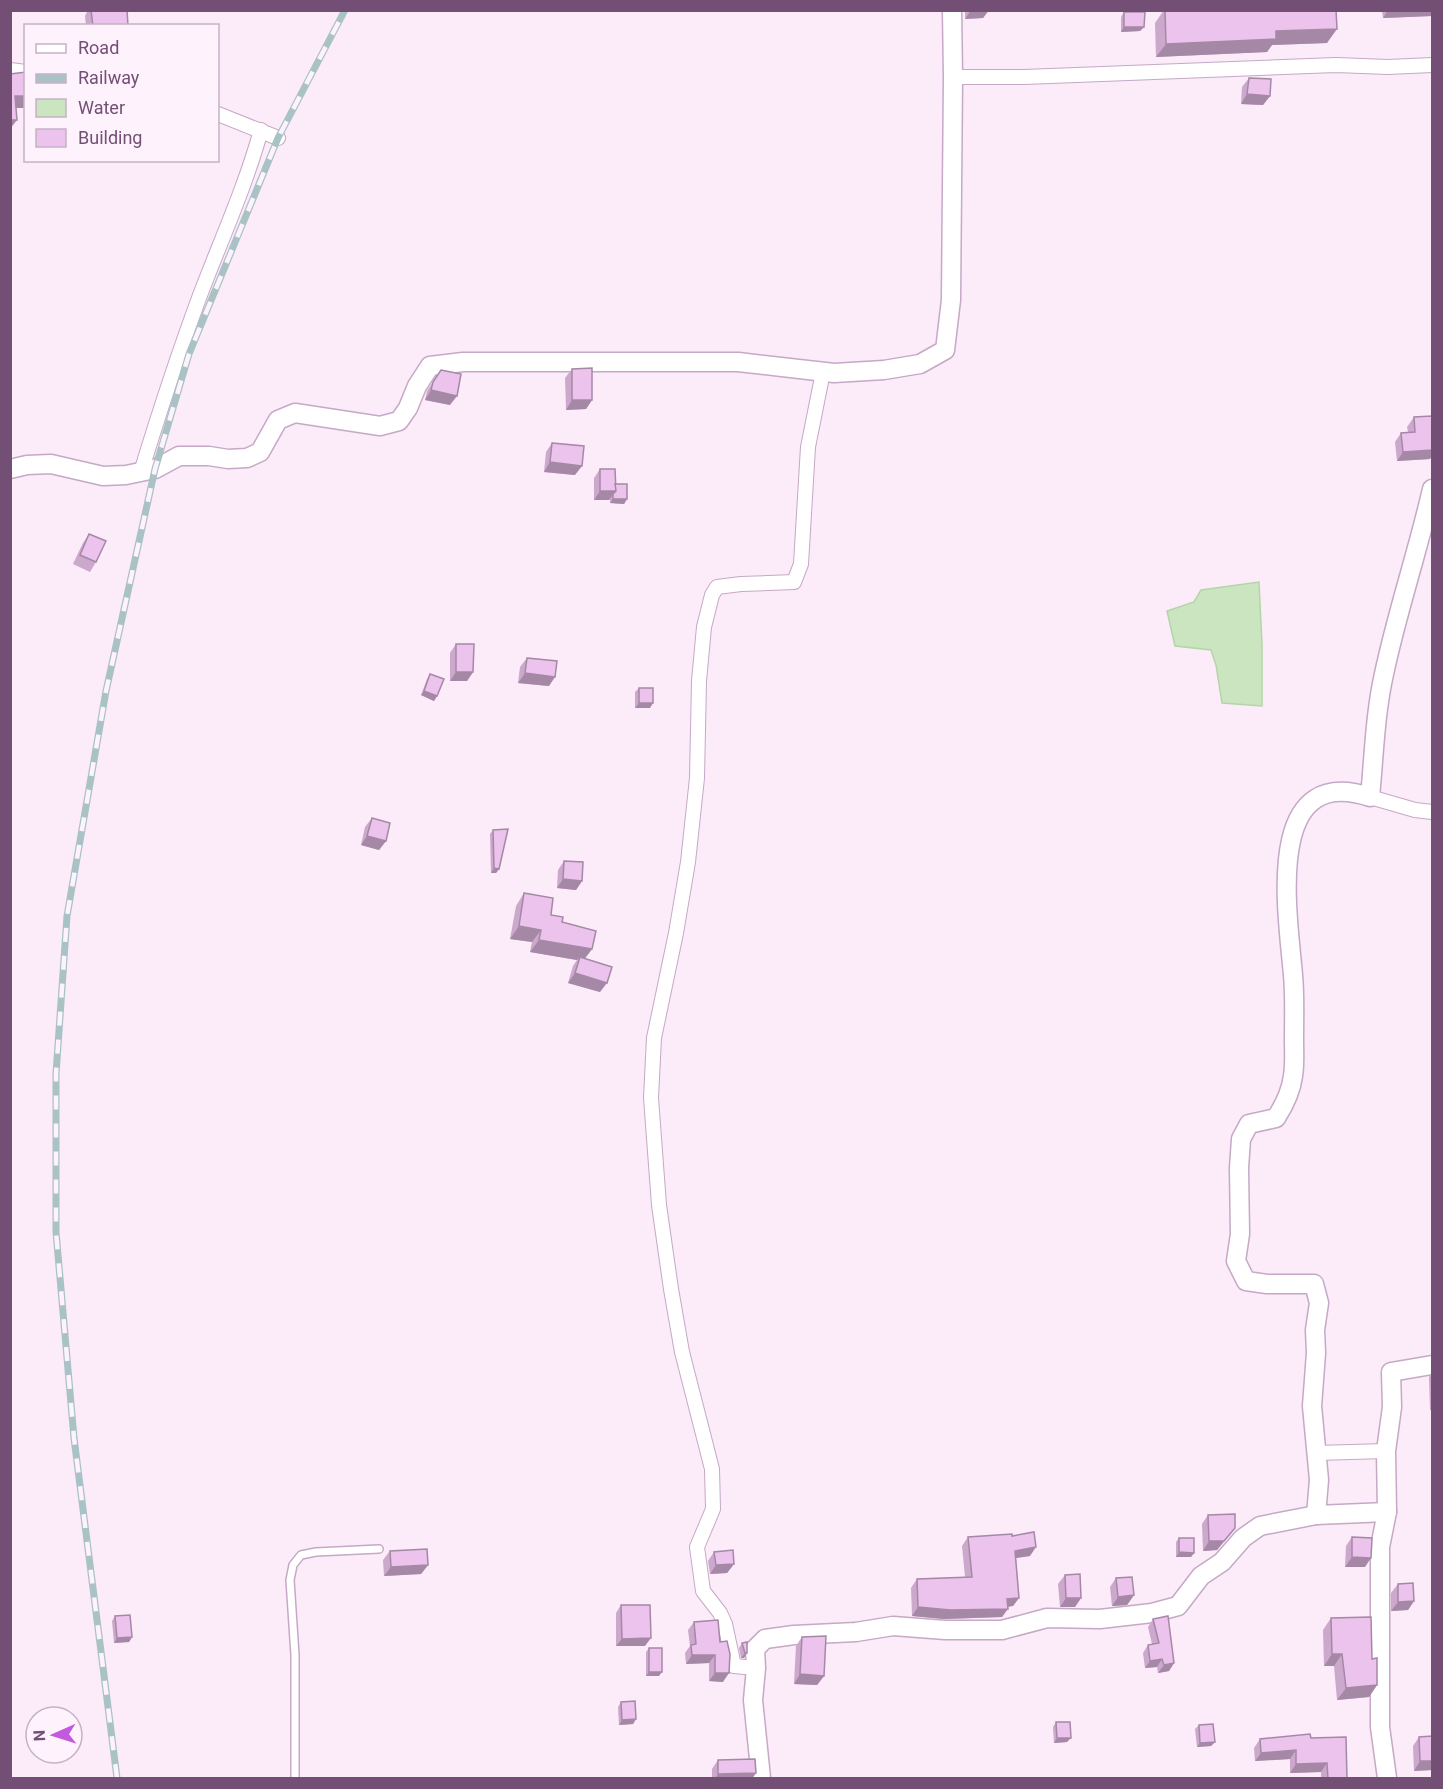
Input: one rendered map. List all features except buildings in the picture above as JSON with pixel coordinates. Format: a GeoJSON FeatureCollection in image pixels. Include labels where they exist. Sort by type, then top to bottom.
{"type":"FeatureCollection","features":[{"type":"Feature","properties":{"kind":"street"},"geometry":{"type":"LineString","coordinates":[[10,469],[27,465],[51,464],[103,476],[155,469],[179,456],[247,458],[260,452],[278,420],[295,413],[380,426],[399,421],[430,366],[474,362],[738,362],[834,373],[884,370],[920,364],[945,350],[951,300],[952,10]]}},
{"type":"Feature","properties":{"kind":"street"},"geometry":{"type":"LineString","coordinates":[[953,77],[1432,65]]}},
{"type":"Feature","properties":{"kind":"street"},"geometry":{"type":"LineString","coordinates":[[219,114],[278,138]]}},
{"type":"Feature","properties":{"kind":"street"},"geometry":{"type":"LineString","coordinates":[[141,472],[163,400],[250,167],[261,130]]}},
{"type":"Feature","properties":{"kind":"street"},"geometry":{"type":"LineString","coordinates":[[756,1668],[734,1666],[725,1624],[720,1613],[704,1592],[697,1547],[713,1509],[712,1469],[682,1352],[659,1205],[651,1098],[654,1038],[688,862],[697,778],[699,681],[704,627],[712,595],[717,587],[794,582],[801,564],[808,447],[823,372]]}},
{"type":"Feature","properties":{"kind":"street"},"geometry":{"type":"LineString","coordinates":[[1370,797],[1383,677],[1432,489]]}},
{"type":"Feature","properties":{"kind":"street"},"geometry":{"type":"LineString","coordinates":[[1316,1515],[1319,1480],[1312,1406],[1316,1353],[1315,1330],[1319,1303],[1314,1284],[1268,1284],[1246,1281],[1236,1261],[1240,1234],[1241,1138],[1249,1124],[1276,1118],[1288,1101],[1294,1074],[1293,977],[1288,928],[1287,869],[1293,828],[1308,804],[1324,794],[1352,791],[1415,810],[1432,812]]}},
{"type":"Feature","properties":{"kind":"street"},"geometry":{"type":"LineString","coordinates":[[1387,1779],[1380,1727],[1379,1661],[1380,1548],[1387,1512],[1386,1451],[1392,1407],[1390,1372],[1432,1365]]}},
{"type":"Feature","properties":{"kind":"street"},"geometry":{"type":"LineString","coordinates":[[1316,1454],[1386,1451]]}},
{"type":"Feature","properties":{"kind":"street"},"geometry":{"type":"LineString","coordinates":[[761,1779],[753,1700],[755,1649],[765,1639],[856,1632],[893,1626],[945,1630],[1002,1630],[1047,1618],[1100,1619],[1152,1613],[1178,1606],[1201,1576],[1222,1562],[1243,1538],[1260,1526],[1316,1515],[1387,1512]]}},
{"type":"Feature","properties":{"kind":"lane"},"geometry":{"type":"LineString","coordinates":[[295,1779],[295,1655],[290,1580],[293,1565],[301,1556],[316,1552],[379,1549]]}},
{"type":"Feature","properties":{"kind":"water"},"geometry":{"type":"Polygon","coordinates":[[[1259,582],[1262,706],[1222,703],[1216,665],[1211,650],[1175,646],[1167,611],[1194,602],[1201,590],[1259,582]]]}},
{"type":"Feature","properties":{"kind":"railway"},"geometry":{"type":"LineString","coordinates":[[117,1778],[74,1438],[56,1232],[56,1074],[67,916],[106,691],[155,469],[189,354],[278,138],[345,10]]}}]}
